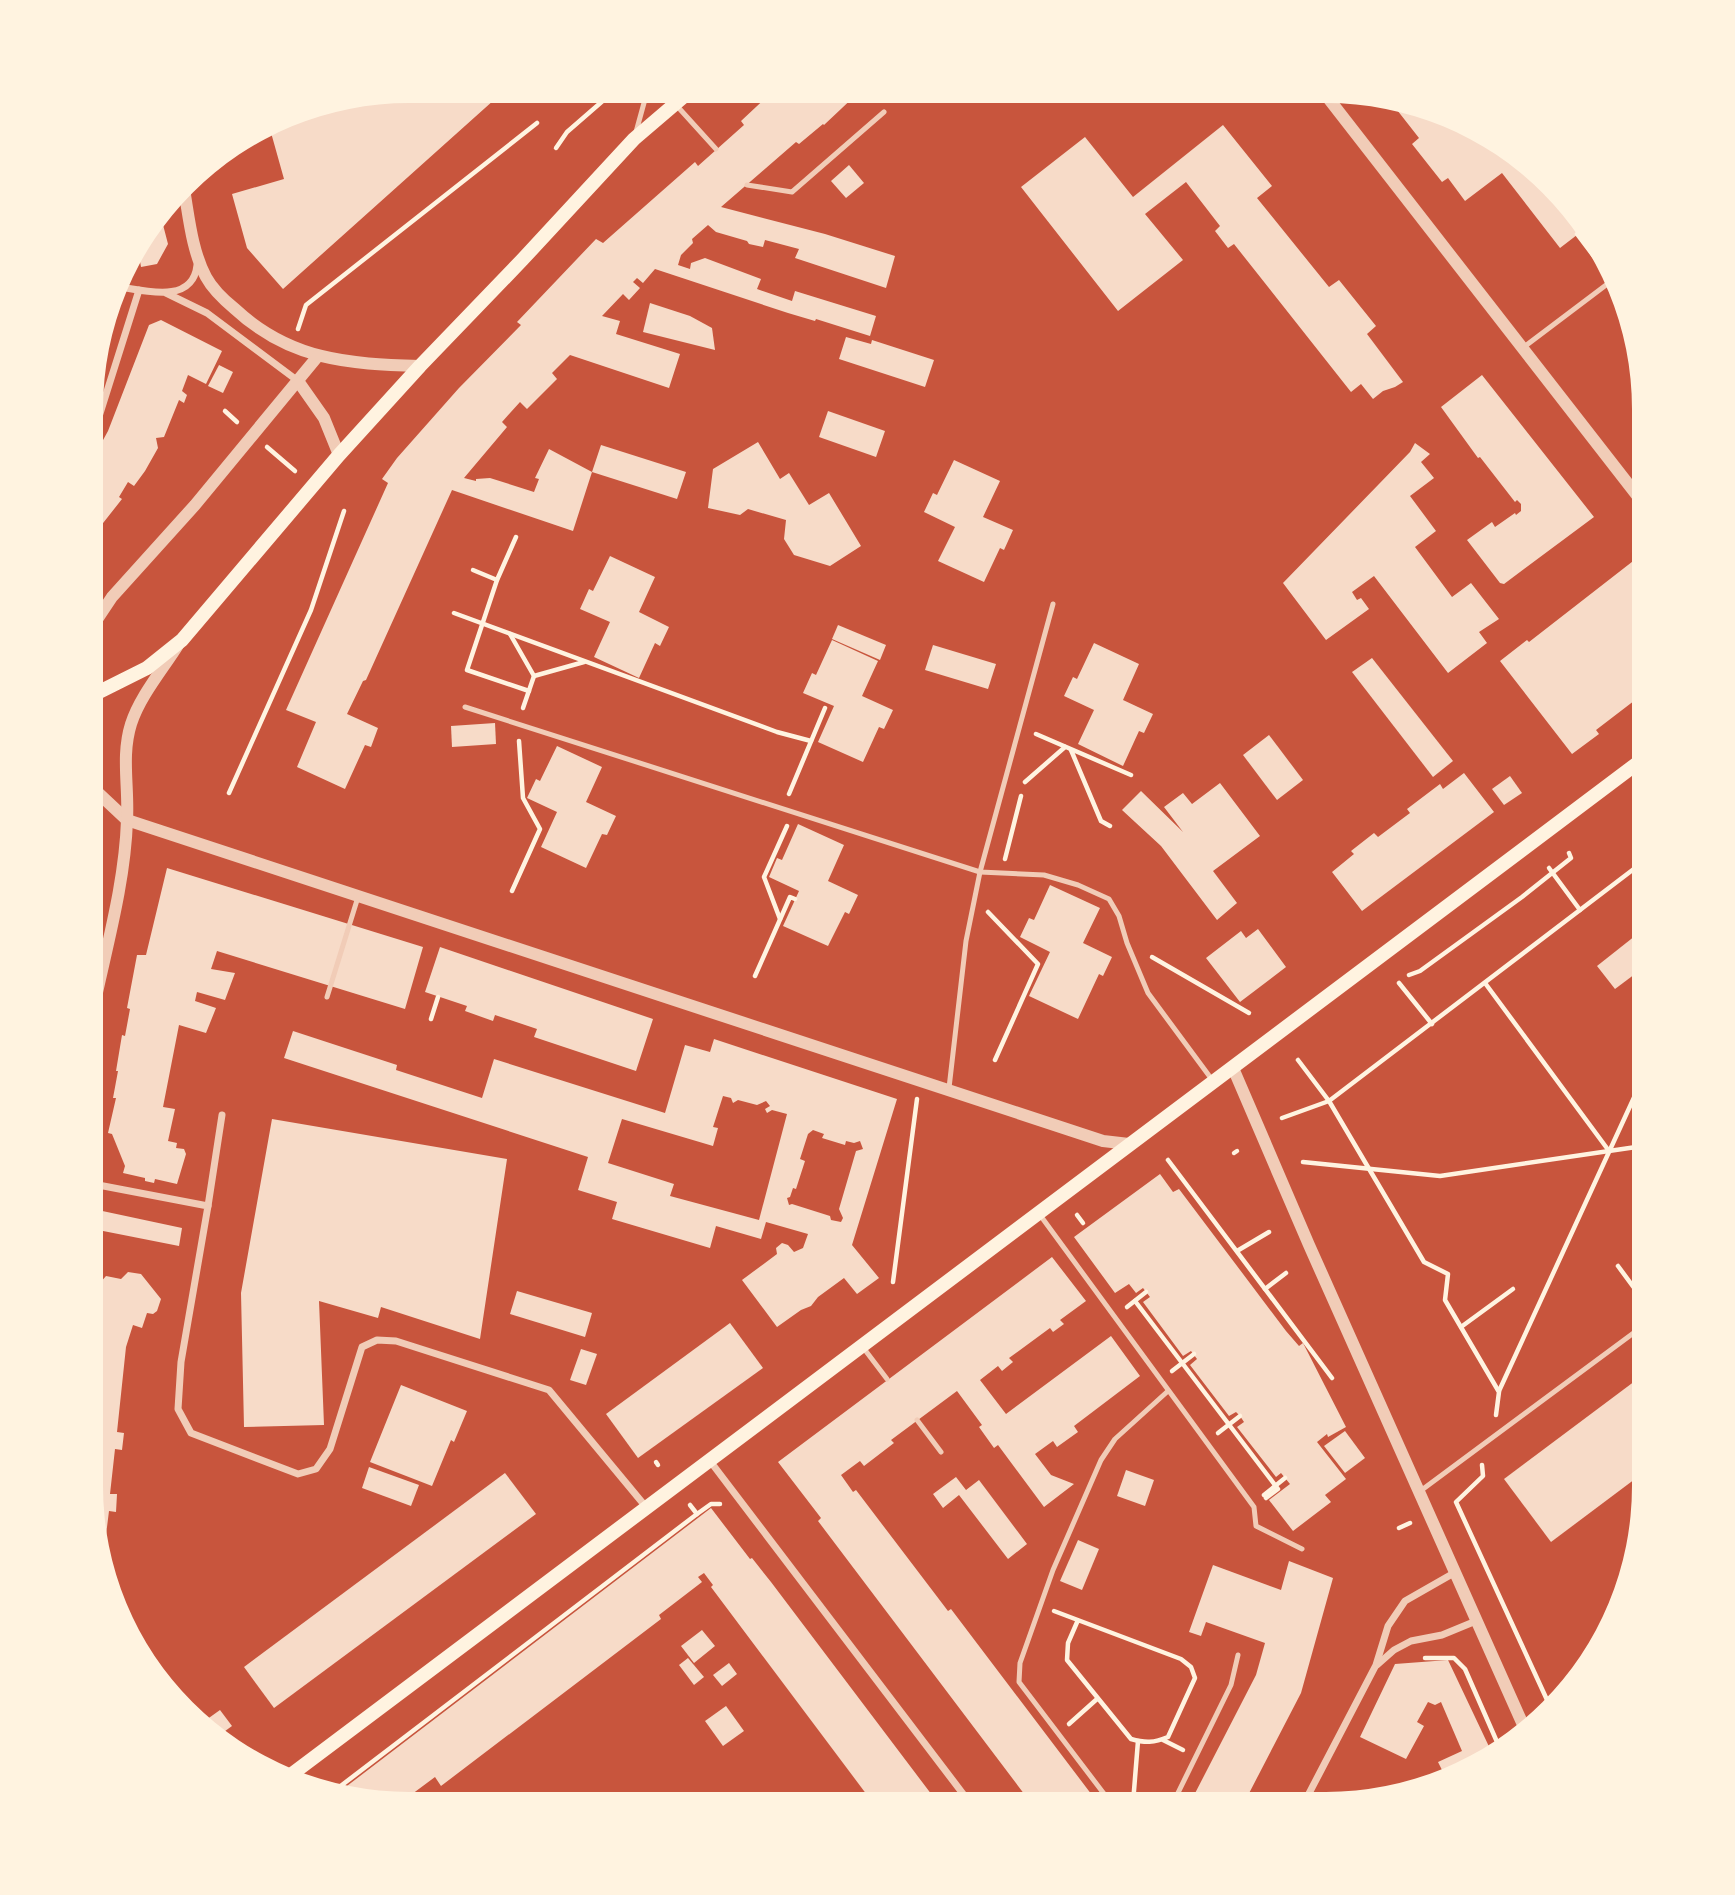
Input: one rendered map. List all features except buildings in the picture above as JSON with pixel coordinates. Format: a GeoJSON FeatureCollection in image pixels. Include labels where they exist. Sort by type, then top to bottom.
{"type":"FeatureCollection","features":[{"type":"Feature","properties":{"kind":"main road"},"geometry":{"type":"LineString","coordinates":[[103,690],[147,668],[182,640],[339,455],[420,366],[634,139],[675,103]]}},
{"type":"Feature","properties":{"kind":"main road"},"geometry":{"type":"LineString","coordinates":[[297,1770],[1632,767]]}},
{"type":"Feature","properties":{"kind":"street"},"geometry":{"type":"LineString","coordinates":[[1332,103],[1632,489]]}},
{"type":"Feature","properties":{"kind":"street"},"geometry":{"type":"LineString","coordinates":[[186,200],[198,257],[207,279],[252,325],[289,345],[318,356],[345,362],[420,366]]}},
{"type":"Feature","properties":{"kind":"street"},"geometry":{"type":"LineString","coordinates":[[128,289],[166,293],[180,291],[190,283],[196,273],[198,257]]}},
{"type":"Feature","properties":{"kind":"street"},"geometry":{"type":"LineString","coordinates":[[103,403],[139,290]]}},
{"type":"Feature","properties":{"kind":"street"},"geometry":{"type":"LineString","coordinates":[[166,293],[207,313],[298,381],[324,418],[339,455]]}},
{"type":"Feature","properties":{"kind":"street"},"geometry":{"type":"LineString","coordinates":[[103,610],[195,505],[318,356]]}},
{"type":"Feature","properties":{"kind":"street"},"geometry":{"type":"LineString","coordinates":[[103,963],[117,895],[127,820],[124,772],[126,742],[132,720],[182,640]]}},
{"type":"Feature","properties":{"kind":"street"},"geometry":{"type":"LineString","coordinates":[[103,798],[127,820],[948,1091],[1104,1141],[1129,1144]]}},
{"type":"Feature","properties":{"kind":"street"},"geometry":{"type":"LineString","coordinates":[[1233,1068],[1521,1721]]}},
{"type":"Feature","properties":{"kind":"street"},"geometry":{"type":"LineString","coordinates":[[222,1115],[181,1362],[178,1409],[191,1433],[298,1474],[316,1469],[330,1449],[362,1347],[377,1340],[396,1342],[550,1390],[647,1508]]}},
{"type":"Feature","properties":{"kind":"street"},"geometry":{"type":"LineString","coordinates":[[103,1186],[208,1206]]}},
{"type":"Feature","properties":{"kind":"street"},"geometry":{"type":"LineString","coordinates":[[710,1461],[962,1792]]}},
{"type":"Feature","properties":{"kind":"street"},"geometry":{"type":"LineString","coordinates":[[1310,1792],[1376,1665],[1388,1626],[1405,1601],[1454,1573]]}},
{"type":"Feature","properties":{"kind":"street"},"geometry":{"type":"LineString","coordinates":[[1376,1665],[1394,1650],[1411,1641],[1442,1635],[1476,1621]]}},
{"type":"Feature","properties":{"kind":"lane"},"geometry":{"type":"LineString","coordinates":[[634,139],[646,103]]}},
{"type":"Feature","properties":{"kind":"lane"},"geometry":{"type":"LineString","coordinates":[[675,103],[716,149]]}},
{"type":"Feature","properties":{"kind":"lane"},"geometry":{"type":"LineString","coordinates":[[747,185],[792,192],[884,112]]}},
{"type":"Feature","properties":{"kind":"lane"},"geometry":{"type":"LineString","coordinates":[[1523,348],[1605,286]]}},
{"type":"Feature","properties":{"kind":"lane"},"geometry":{"type":"LineString","coordinates":[[948,1091],[964,954],[974,898],[1053,604]]}},
{"type":"Feature","properties":{"kind":"lane"},"geometry":{"type":"LineString","coordinates":[[465,707],[980,872],[1044,875],[1109,899],[1119,916],[1148,993],[1214,1082]]}},
{"type":"Feature","properties":{"kind":"lane"},"geometry":{"type":"LineString","coordinates":[[327,998],[358,896]]}},
{"type":"Feature","properties":{"kind":"lane"},"geometry":{"type":"LineString","coordinates":[[1038,1213],[1254,1507],[1255,1526],[1302,1549]]}},
{"type":"Feature","properties":{"kind":"lane"},"geometry":{"type":"LineString","coordinates":[[1419,1492],[1632,1334]]}},
{"type":"Feature","properties":{"kind":"lane"},"geometry":{"type":"LineString","coordinates":[[862,1346],[887,1379]]}},
{"type":"Feature","properties":{"kind":"lane"},"geometry":{"type":"LineString","coordinates":[[1103,1792],[1019,1682],[1020,1663],[1057,1559],[1101,1460],[1115,1439],[1168,1391]]}},
{"type":"Feature","properties":{"kind":"lane"},"geometry":{"type":"LineString","coordinates":[[917,1420],[941,1452]]}},
{"type":"Feature","properties":{"kind":"lane"},"geometry":{"type":"LineString","coordinates":[[1178,1792],[1231,1685],[1238,1655]]}},
{"type":"Feature","properties":{"kind":"path"},"geometry":{"type":"LineString","coordinates":[[556,148],[566,132],[600,103]]}},
{"type":"Feature","properties":{"kind":"path"},"geometry":{"type":"LineString","coordinates":[[298,330],[306,304],[537,122]]}},
{"type":"Feature","properties":{"kind":"path"},"geometry":{"type":"LineString","coordinates":[[263,444],[295,471]]}},
{"type":"Feature","properties":{"kind":"path"},"geometry":{"type":"LineString","coordinates":[[229,793],[311,610],[344,511]]}},
{"type":"Feature","properties":{"kind":"path"},"geometry":{"type":"LineString","coordinates":[[516,537],[497,580],[467,670],[529,691]]}},
{"type":"Feature","properties":{"kind":"path"},"geometry":{"type":"LineString","coordinates":[[473,570],[497,580]]}},
{"type":"Feature","properties":{"kind":"path"},"geometry":{"type":"LineString","coordinates":[[454,613],[776,733],[811,741]]}},
{"type":"Feature","properties":{"kind":"path"},"geometry":{"type":"LineString","coordinates":[[509,633],[534,676],[518,724],[523,798],[540,829],[512,891]]}},
{"type":"Feature","properties":{"kind":"path"},"geometry":{"type":"LineString","coordinates":[[534,676],[584,662]]}},
{"type":"Feature","properties":{"kind":"path"},"geometry":{"type":"LineString","coordinates":[[783,808],[825,708]]}},
{"type":"Feature","properties":{"kind":"path"},"geometry":{"type":"LineString","coordinates":[[1036,734],[1131,775]]}},
{"type":"Feature","properties":{"kind":"path"},"geometry":{"type":"LineString","coordinates":[[1025,782],[1068,748]]}},
{"type":"Feature","properties":{"kind":"path"},"geometry":{"type":"LineString","coordinates":[[1068,748],[1101,821],[1110,826]]}},
{"type":"Feature","properties":{"kind":"path"},"geometry":{"type":"LineString","coordinates":[[780,919],[764,877],[793,812]]}},
{"type":"Feature","properties":{"kind":"path"},"geometry":{"type":"LineString","coordinates":[[1409,975],[1420,971],[1551,870],[1571,858],[1569,853]]}},
{"type":"Feature","properties":{"kind":"path"},"geometry":{"type":"LineString","coordinates":[[1551,870],[1580,910]]}},
{"type":"Feature","properties":{"kind":"path"},"geometry":{"type":"LineString","coordinates":[[1282,1118],[1329,1101],[1632,870]]}},
{"type":"Feature","properties":{"kind":"path"},"geometry":{"type":"LineString","coordinates":[[755,976],[790,897],[795,899]]}},
{"type":"Feature","properties":{"kind":"path"},"geometry":{"type":"LineString","coordinates":[[974,898],[1038,964],[995,1060]]}},
{"type":"Feature","properties":{"kind":"path"},"geometry":{"type":"LineString","coordinates":[[1127,943],[1249,1013]]}},
{"type":"Feature","properties":{"kind":"path"},"geometry":{"type":"LineString","coordinates":[[1399,983],[1432,1024]]}},
{"type":"Feature","properties":{"kind":"path"},"geometry":{"type":"LineString","coordinates":[[1485,983],[1609,1151]]}},
{"type":"Feature","properties":{"kind":"path"},"geometry":{"type":"LineString","coordinates":[[431,1019],[438,997]]}},
{"type":"Feature","properties":{"kind":"path"},"geometry":{"type":"LineString","coordinates":[[1298,1060],[1329,1101],[1424,1262],[1448,1274],[1445,1300],[1499,1392]]}},
{"type":"Feature","properties":{"kind":"path"},"geometry":{"type":"LineString","coordinates":[[893,1282],[917,1099]]}},
{"type":"Feature","properties":{"kind":"path"},"geometry":{"type":"LineString","coordinates":[[1546,1698],[1456,1502],[1483,1476],[1480,1448],[1495,1422],[1499,1392],[1632,1102]]}},
{"type":"Feature","properties":{"kind":"path"},"geometry":{"type":"LineString","coordinates":[[1303,1162],[1440,1176],[1632,1148]]}},
{"type":"Feature","properties":{"kind":"path"},"geometry":{"type":"LineString","coordinates":[[1168,1160],[1332,1378]]}},
{"type":"Feature","properties":{"kind":"path"},"geometry":{"type":"LineString","coordinates":[[1077,1215],[1083,1223]]}},
{"type":"Feature","properties":{"kind":"path"},"geometry":{"type":"LineString","coordinates":[[1237,1251],[1269,1232]]}},
{"type":"Feature","properties":{"kind":"path"},"geometry":{"type":"LineString","coordinates":[[1618,1266],[1632,1285]]}},
{"type":"Feature","properties":{"kind":"path"},"geometry":{"type":"LineString","coordinates":[[1265,1289],[1286,1273]]}},
{"type":"Feature","properties":{"kind":"path"},"geometry":{"type":"LineString","coordinates":[[1461,1327],[1513,1289]]}},
{"type":"Feature","properties":{"kind":"path"},"geometry":{"type":"LineString","coordinates":[[1146,1292],[1132,1303],[1182,1363],[1278,1489],[1254,1507]]}},
{"type":"Feature","properties":{"kind":"path"},"geometry":{"type":"LineString","coordinates":[[1177,1368],[1194,1354]]}},
{"type":"Feature","properties":{"kind":"path"},"geometry":{"type":"LineString","coordinates":[[1223,1429],[1240,1416]]}},
{"type":"Feature","properties":{"kind":"path"},"geometry":{"type":"LineString","coordinates":[[1269,1491],[1285,1478]]}},
{"type":"Feature","properties":{"kind":"path"},"geometry":{"type":"LineString","coordinates":[[343,1784],[696,1514],[717,1503],[723,1505],[727,1512]]}},
{"type":"Feature","properties":{"kind":"path"},"geometry":{"type":"LineString","coordinates":[[690,1505],[696,1514]]}},
{"type":"Feature","properties":{"kind":"path"},"geometry":{"type":"LineString","coordinates":[[1399,1528],[1410,1523]]}},
{"type":"Feature","properties":{"kind":"path"},"geometry":{"type":"LineString","coordinates":[[1040,1605],[1181,1659],[1191,1667],[1195,1678],[1168,1737],[1157,1742],[1131,1739],[1097,1699],[1067,1660],[1068,1643],[1077,1620]]}},
{"type":"Feature","properties":{"kind":"path"},"geometry":{"type":"LineString","coordinates":[[1415,1658],[1454,1658],[1465,1669],[1496,1740]]}},
{"type":"Feature","properties":{"kind":"path"},"geometry":{"type":"LineString","coordinates":[[1058,1734],[1097,1699]]}},
{"type":"Feature","properties":{"kind":"path"},"geometry":{"type":"LineString","coordinates":[[1134,1792],[1138,1741]]}}]}
